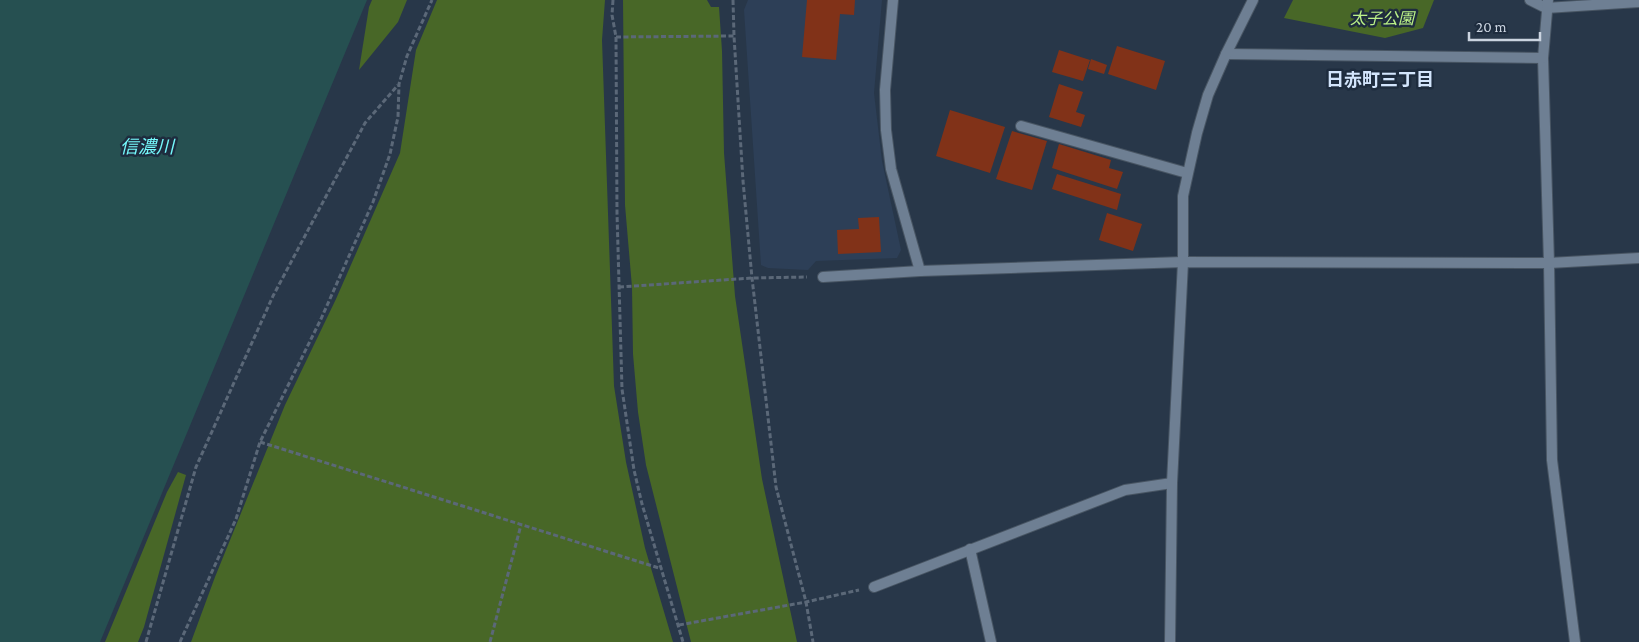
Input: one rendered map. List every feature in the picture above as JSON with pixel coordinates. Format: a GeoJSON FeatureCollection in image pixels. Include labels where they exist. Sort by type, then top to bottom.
{"type":"FeatureCollection","features":[{"type":"Feature","properties":{"kind":"street"},"geometry":{"type":"LineString","coordinates":[[893,0],[885,90],[886,130],[891,170],[920,271]]}},
{"type":"Feature","properties":{"kind":"street"},"geometry":{"type":"LineString","coordinates":[[1170,642],[1172,483],[1182,262],[1183,196],[1187,173],[1208,95],[1253,0]]}},
{"type":"Feature","properties":{"kind":"street"},"geometry":{"type":"LineString","coordinates":[[1530,0],[1547,4],[1639,2]]}},
{"type":"Feature","properties":{"kind":"street"},"geometry":{"type":"LineString","coordinates":[[1547,4],[1543,58],[1552,460],[1575,642]]}},
{"type":"Feature","properties":{"kind":"street"},"geometry":{"type":"LineString","coordinates":[[1226,54],[1543,58]]}},
{"type":"Feature","properties":{"kind":"street"},"geometry":{"type":"LineString","coordinates":[[1021,126],[1187,173]]}},
{"type":"Feature","properties":{"kind":"street"},"geometry":{"type":"LineString","coordinates":[[823,277],[920,271],[1182,262],[1549,263],[1639,258]]}},
{"type":"Feature","properties":{"kind":"street"},"geometry":{"type":"LineString","coordinates":[[874,587],[1125,490],[1172,483]]}},
{"type":"Feature","properties":{"kind":"street"},"geometry":{"type":"LineString","coordinates":[[970,549],[991,642]]}},
{"type":"Feature","properties":{"kind":"path"},"geometry":{"type":"LineString","coordinates":[[180,642],[236,519],[260,442],[321,319],[373,202],[390,154],[398,117],[399,84],[407,56],[432,0]]}},
{"type":"Feature","properties":{"kind":"path"},"geometry":{"type":"LineString","coordinates":[[613,0],[612,15],[616,37],[622,389],[642,504],[683,642]]}},
{"type":"Feature","properties":{"kind":"path"},"geometry":{"type":"LineString","coordinates":[[733,0],[743,181],[776,488],[806,602],[813,642]]}},
{"type":"Feature","properties":{"kind":"path"},"geometry":{"type":"LineString","coordinates":[[616,37],[734,36]]}},
{"type":"Feature","properties":{"kind":"path"},"geometry":{"type":"LineString","coordinates":[[146,642],[196,467],[272,296],[365,123],[399,84]]}},
{"type":"Feature","properties":{"kind":"path"},"geometry":{"type":"LineString","coordinates":[[619,287],[752,278],[823,277]]}},
{"type":"Feature","properties":{"kind":"path"},"geometry":{"type":"LineString","coordinates":[[260,442],[662,569]]}},
{"type":"Feature","properties":{"kind":"path"},"geometry":{"type":"LineString","coordinates":[[490,642],[521,525]]}},
{"type":"Feature","properties":{"kind":"path"},"geometry":{"type":"LineString","coordinates":[[678,625],[806,602],[874,587]]}},
{"type":"Feature","properties":{"kind":"shaded area"},"geometry":{"type":"Polygon","coordinates":[[[748,0],[882,0],[874,93],[882,161],[901,250],[897,258],[816,261],[808,270],[768,268],[761,265],[744,10],[748,0]]]}},
{"type":"Feature","properties":{"kind":"green space"},"geometry":{"type":"Polygon","coordinates":[[[372,0],[407,0],[398,22],[359,70],[369,7],[372,0]]]}},
{"type":"Feature","properties":{"kind":"green space"},"geometry":{"type":"Polygon","coordinates":[[[437,0],[605,0],[602,40],[614,386],[626,462],[645,548],[673,642],[191,642],[215,577],[285,405],[336,299],[400,153],[416,50],[437,0]]]}},
{"type":"Feature","properties":{"kind":"green space"},"geometry":{"type":"Polygon","coordinates":[[[623,0],[707,0],[711,7],[719,7],[724,153],[735,296],[762,479],[797,642],[691,642],[646,465],[638,412],[633,354],[632,287],[625,205],[623,0]]]}},
{"type":"Feature","properties":{"kind":"green space","name":"太子公園"},"geometry":{"type":"Polygon","coordinates":[[[1293,0],[1434,0],[1423,28],[1385,38],[1284,18],[1293,0]]]}},
{"type":"Feature","properties":{"kind":"green space"},"geometry":{"type":"Polygon","coordinates":[[[178,472],[186,475],[144,627],[138,642],[105,642],[167,492],[178,472]]]}},
{"type":"Feature","properties":{"kind":"water","name":"信濃川"},"geometry":{"type":"Polygon","coordinates":[[[0,0],[367,0],[100,642],[0,642],[0,0]]]}},
{"type":"Feature","properties":{"kind":"building"},"geometry":{"type":"Polygon","coordinates":[[[807,0],[855,0],[854,15],[840,14],[836,60],[802,57],[807,0]]]}},
{"type":"Feature","properties":{"kind":"building"},"geometry":{"type":"Polygon","coordinates":[[[1117,46],[1165,61],[1156,90],[1108,74],[1117,46]]]}},
{"type":"Feature","properties":{"kind":"building"},"geometry":{"type":"Polygon","coordinates":[[[1059,50],[1090,60],[1083,81],[1052,72],[1059,50]]]}},
{"type":"Feature","properties":{"kind":"building"},"geometry":{"type":"Polygon","coordinates":[[[1091,59],[1107,65],[1104,74],[1088,69],[1091,59]]]}},
{"type":"Feature","properties":{"kind":"building"},"geometry":{"type":"Polygon","coordinates":[[[1059,84],[1083,92],[1076,112],[1085,115],[1081,127],[1049,117],[1059,84]]]}},
{"type":"Feature","properties":{"kind":"building"},"geometry":{"type":"Polygon","coordinates":[[[950,110],[1005,127],[990,173],[936,156],[950,110]]]}},
{"type":"Feature","properties":{"kind":"building"},"geometry":{"type":"Polygon","coordinates":[[[1012,131],[1047,141],[1032,190],[996,179],[1012,131]]]}},
{"type":"Feature","properties":{"kind":"building"},"geometry":{"type":"Polygon","coordinates":[[[1059,144],[1111,160],[1109,168],[1123,172],[1117,189],[1052,168],[1059,144]]]}},
{"type":"Feature","properties":{"kind":"building"},"geometry":{"type":"Polygon","coordinates":[[[1057,174],[1121,194],[1117,210],[1052,189],[1057,174]]]}},
{"type":"Feature","properties":{"kind":"building"},"geometry":{"type":"Polygon","coordinates":[[[1107,213],[1142,224],[1133,251],[1099,240],[1107,213]]]}},
{"type":"Feature","properties":{"kind":"building"},"geometry":{"type":"Polygon","coordinates":[[[879,217],[881,252],[838,254],[837,230],[859,229],[858,218],[879,217]]]}},
{"type":"Feature","properties":{"kind":"district","name":"日赤町三丁目"},"geometry":{"type":"Point","coordinates":[1380,80]}}]}
